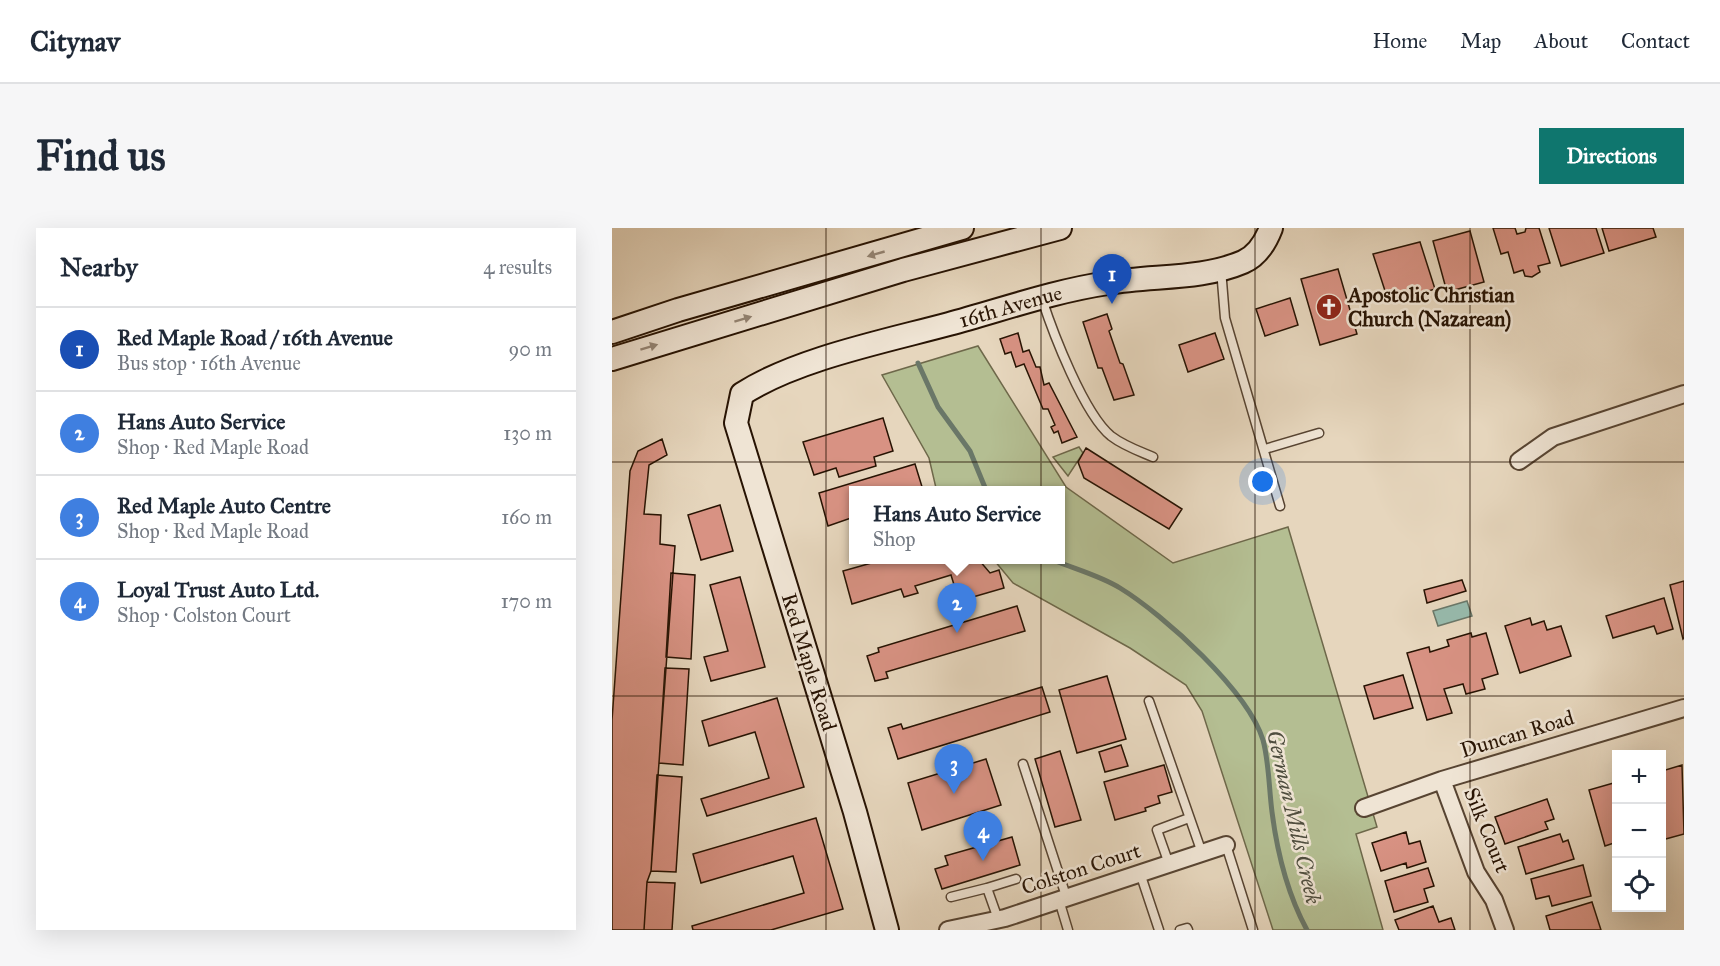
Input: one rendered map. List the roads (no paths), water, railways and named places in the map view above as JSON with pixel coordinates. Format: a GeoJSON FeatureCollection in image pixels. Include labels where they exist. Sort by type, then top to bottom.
{"type":"FeatureCollection","features":[{"type":"Feature","properties":{"kind":"street"},"geometry":{"type":"LineString","coordinates":[[612,332],[678,310],[962,228]]}},
{"type":"Feature","properties":{"kind":"street"},"geometry":{"type":"LineString","coordinates":[[612,359],[903,270],[1060,228]]}},
{"type":"Feature","properties":{"kind":"street","name":"16th Avenue"},"geometry":{"type":"LineString","coordinates":[[742,394],[766,378],[787,371],[872,345],[1041,299],[1111,282],[1221,269],[1246,261],[1265,243],[1271,228]]}},
{"type":"Feature","properties":{"kind":"street","name":"Red Maple Road"},"geometry":{"type":"LineString","coordinates":[[742,394],[736,423],[855,812],[887,930]]}},
{"type":"Feature","properties":{"kind":"street"},"geometry":{"type":"LineString","coordinates":[[1519,461],[1553,437],[1684,394]]}},
{"type":"Feature","properties":{"kind":"street","name":"Duncan Road"},"geometry":{"type":"LineString","coordinates":[[1364,808],[1442,780],[1684,708]]}},
{"type":"Feature","properties":{"kind":"street","name":"Silk Court"},"geometry":{"type":"LineString","coordinates":[[1442,780],[1476,872],[1494,900],[1505,930]]}},
{"type":"Feature","properties":{"kind":"street","name":"Colston Court"},"geometry":{"type":"LineString","coordinates":[[948,930],[998,919],[1226,845]]}},
{"type":"Feature","properties":{"kind":"lane"},"geometry":{"type":"LineString","coordinates":[[1221,269],[1226,318],[1280,506]]}},
{"type":"Feature","properties":{"kind":"lane"},"geometry":{"type":"LineString","coordinates":[[1041,299],[1064,357],[1097,419],[1111,436],[1132,449],[1153,457]]}},
{"type":"Feature","properties":{"kind":"lane"},"geometry":{"type":"LineString","coordinates":[[1265,449],[1319,433]]}},
{"type":"Feature","properties":{"kind":"lane"},"geometry":{"type":"LineString","coordinates":[[1149,701],[1202,853]]}},
{"type":"Feature","properties":{"kind":"lane"},"geometry":{"type":"LineString","coordinates":[[1023,764],[1062,898],[1068,930]]}},
{"type":"Feature","properties":{"kind":"lane"},"geometry":{"type":"LineString","coordinates":[[1168,864],[1157,830],[1189,818]]}},
{"type":"Feature","properties":{"kind":"lane"},"geometry":{"type":"LineString","coordinates":[[1226,845],[1253,930]]}},
{"type":"Feature","properties":{"kind":"lane"},"geometry":{"type":"LineString","coordinates":[[1140,873],[1159,930]]}},
{"type":"Feature","properties":{"kind":"lane"},"geometry":{"type":"LineString","coordinates":[[951,897],[1016,879]]}},
{"type":"Feature","properties":{"kind":"lane"},"geometry":{"type":"LineString","coordinates":[[987,888],[998,919]]}},
{"type":"Feature","properties":{"kind":"lane"},"geometry":{"type":"LineString","coordinates":[[1179,930],[1187,928],[1188,930]]}},
{"type":"Feature","properties":{"kind":"waterway","name":"German Mills Creek"},"geometry":{"type":"LineString","coordinates":[[918,363],[938,407],[970,451],[984,486]]}},
{"type":"Feature","properties":{"kind":"waterway","name":"German Mills Creek"},"geometry":{"type":"LineString","coordinates":[[1063,564],[1105,580],[1138,600],[1181,635],[1223,677],[1241,699],[1263,740],[1280,857],[1294,902],[1307,930]]}},
{"type":"Feature","properties":{"kind":"place","name":"Red Maple Road / 16th Avenue"},"geometry":{"type":"Point","coordinates":[1112,304]}},
{"type":"Feature","properties":{"kind":"place","name":"Apostolic Christian Church (Nazarean)"},"geometry":{"type":"Point","coordinates":[1329,307]}},
{"type":"Feature","properties":{"kind":"place","name":"Hans Auto Service"},"geometry":{"type":"Point","coordinates":[957,633]}},
{"type":"Feature","properties":{"kind":"place","name":"Red Maple Auto Centre"},"geometry":{"type":"Point","coordinates":[954,794]}},
{"type":"Feature","properties":{"kind":"place","name":"Loyal Trust Auto Ltd."},"geometry":{"type":"Point","coordinates":[983,861]}}]}
